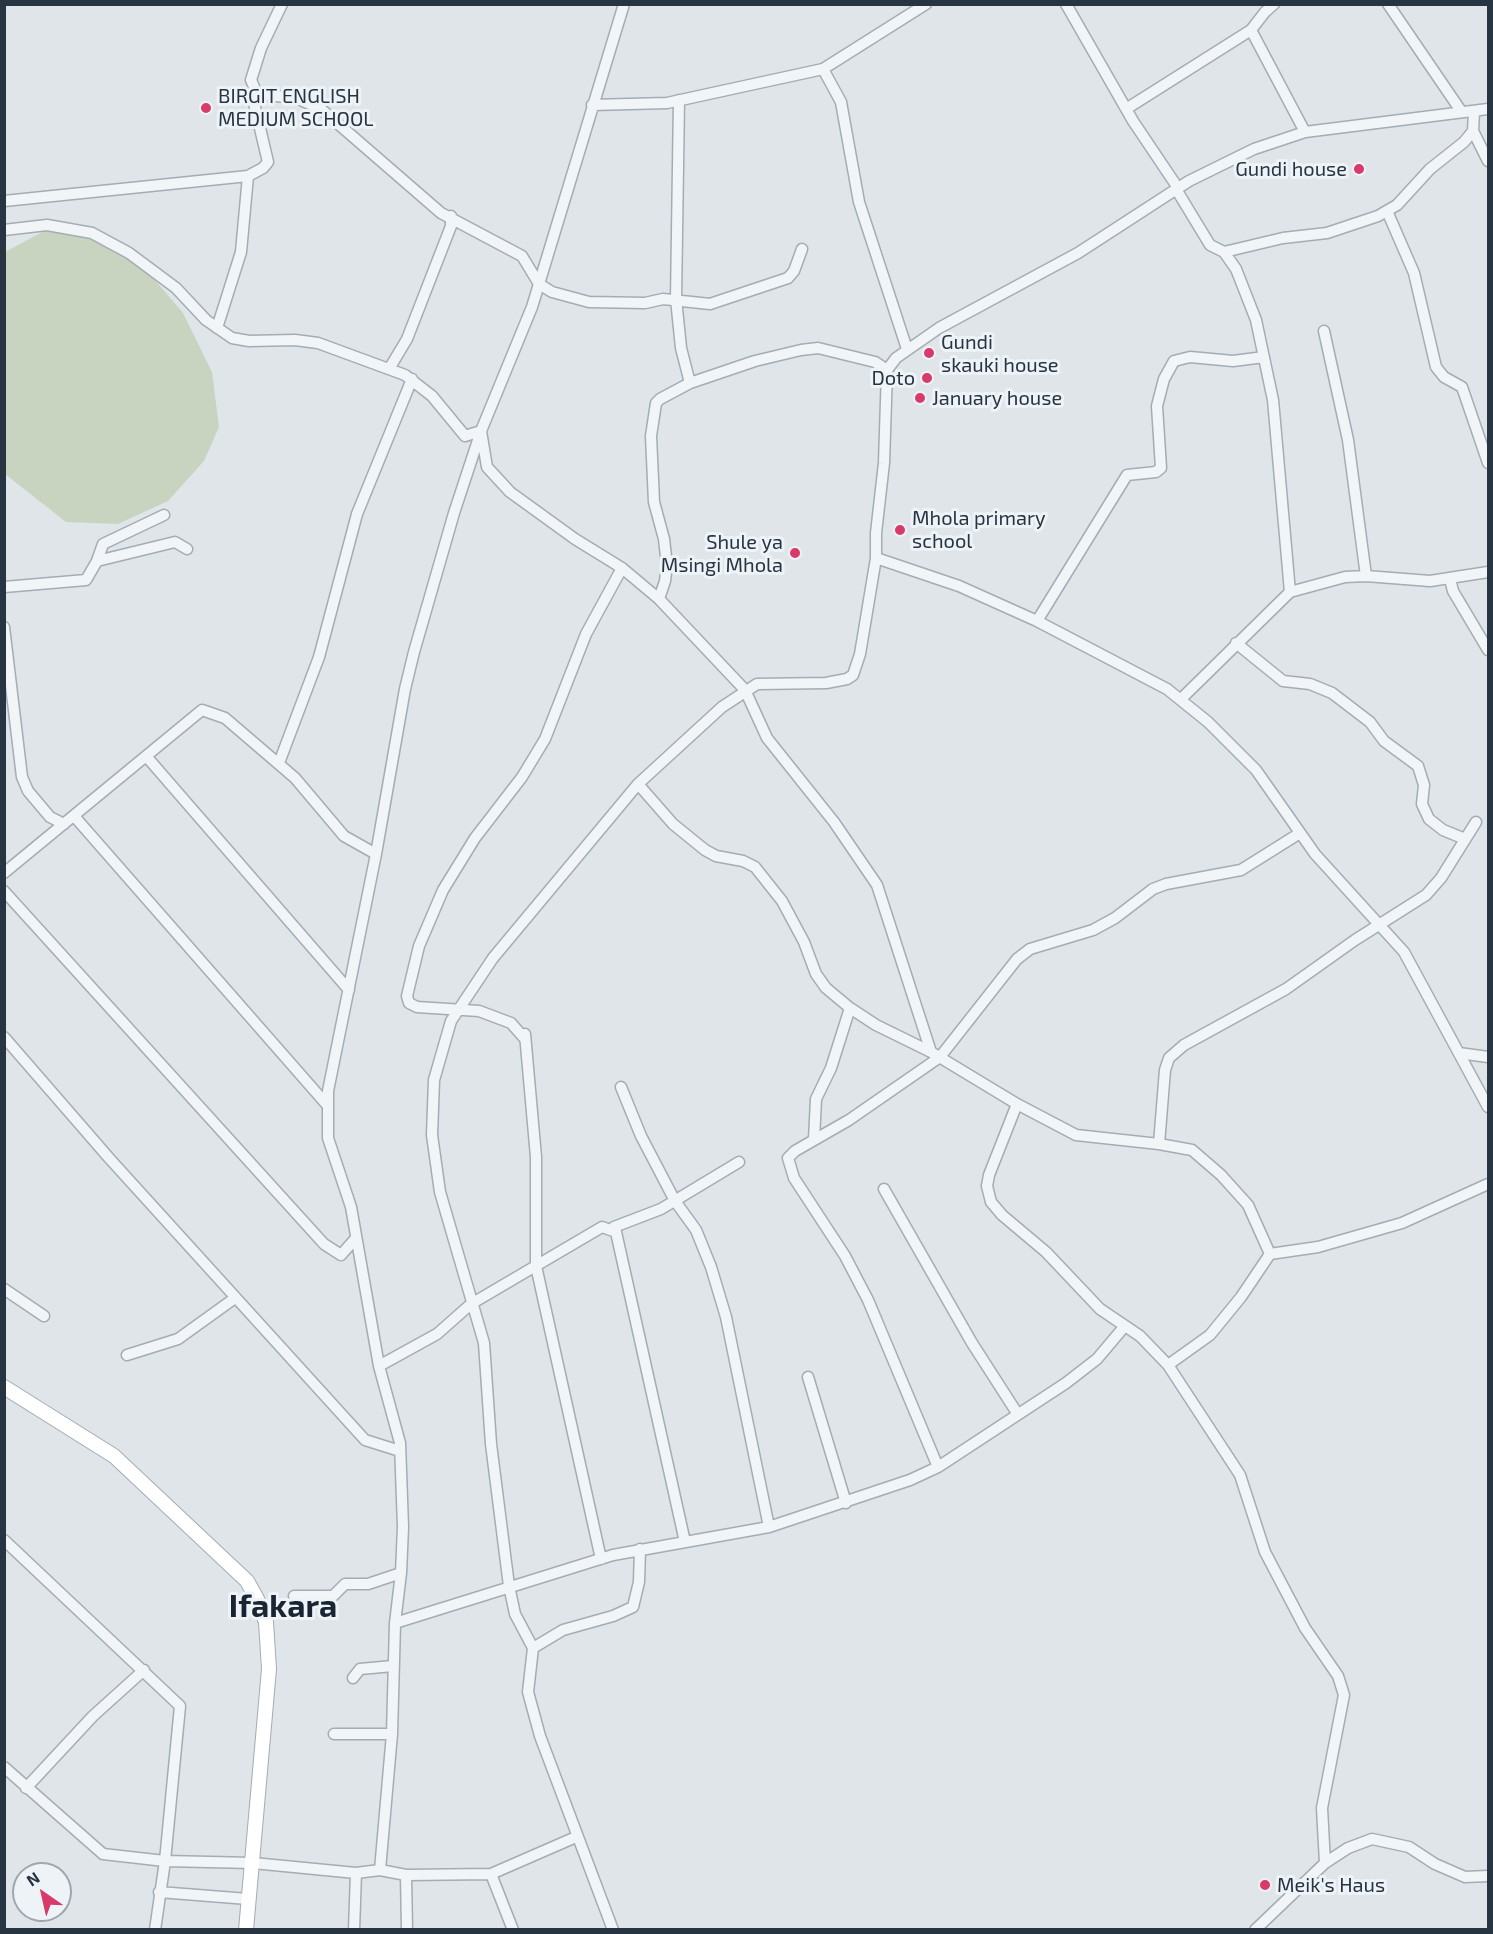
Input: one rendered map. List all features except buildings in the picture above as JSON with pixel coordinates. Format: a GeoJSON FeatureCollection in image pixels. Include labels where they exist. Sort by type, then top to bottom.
{"type":"FeatureCollection","features":[{"type":"Feature","properties":{"kind":"main road"},"geometry":{"type":"LineString","coordinates":[[4,1387],[114,1455],[247,1581],[257,1599],[266,1622],[269,1669],[246,1929]]}},
{"type":"Feature","properties":{"kind":"street"},"geometry":{"type":"LineString","coordinates":[[4,201],[248,176],[263,168],[268,162],[254,103],[257,94],[251,80],[265,39],[282,4]]}},
{"type":"Feature","properties":{"kind":"street"},"geometry":{"type":"LineString","coordinates":[[380,1870],[392,1734],[394,1623],[401,1573],[403,1527],[400,1451],[379,1365],[351,1208],[328,1138],[328,1091],[376,854],[405,689],[454,513],[482,431],[539,284],[624,4]]}},
{"type":"Feature","properties":{"kind":"street"},"geometry":{"type":"LineString","coordinates":[[592,105],[679,100],[823,69],[926,4]]}},
{"type":"Feature","properties":{"kind":"street"},"geometry":{"type":"LineString","coordinates":[[1066,4],[1126,109],[1210,245],[1224,252],[1236,269],[1248,297],[1273,400],[1290,592]]}},
{"type":"Feature","properties":{"kind":"street"},"geometry":{"type":"LineString","coordinates":[[1126,109],[1251,30],[1262,8],[1274,4]]}},
{"type":"Feature","properties":{"kind":"street"},"geometry":{"type":"LineString","coordinates":[[1388,4],[1461,111]]}},
{"type":"Feature","properties":{"kind":"street"},"geometry":{"type":"LineString","coordinates":[[1251,30],[1305,132]]}},
{"type":"Feature","properties":{"kind":"street"},"geometry":{"type":"LineString","coordinates":[[823,69],[841,102],[859,202],[907,349]]}},
{"type":"Feature","properties":{"kind":"street"},"geometry":{"type":"LineString","coordinates":[[257,94],[296,98],[321,109],[441,213],[451,216],[522,256],[539,284],[552,292],[589,302],[632,303],[676,299],[710,304],[783,280],[794,271],[802,249]]}},
{"type":"Feature","properties":{"kind":"street"},"geometry":{"type":"LineString","coordinates":[[679,100],[676,299],[681,348],[690,383]]}},
{"type":"Feature","properties":{"kind":"street"},"geometry":{"type":"LineString","coordinates":[[613,1929],[550,1767],[529,1697],[533,1648],[515,1614],[509,1586],[491,1444],[484,1343],[440,1192],[432,1135],[434,1080],[446,1030],[494,958],[638,784],[745,690],[764,682],[826,683],[847,679],[853,675],[860,654],[876,558],[876,533],[884,463],[887,370],[896,358],[939,328],[1078,253],[1206,171],[1254,149],[1305,132],[1488,109]]}},
{"type":"Feature","properties":{"kind":"street"},"geometry":{"type":"LineString","coordinates":[[1474,112],[1473,131],[1488,160]]}},
{"type":"Feature","properties":{"kind":"street"},"geometry":{"type":"LineString","coordinates":[[1224,252],[1283,238],[1327,232],[1387,211],[1396,205],[1430,169],[1464,142],[1473,131]]}},
{"type":"Feature","properties":{"kind":"street"},"geometry":{"type":"LineString","coordinates":[[217,328],[241,252],[248,176]]}},
{"type":"Feature","properties":{"kind":"street"},"geometry":{"type":"LineString","coordinates":[[1387,211],[1414,273],[1436,368],[1444,377],[1462,387],[1488,463]]}},
{"type":"Feature","properties":{"kind":"street"},"geometry":{"type":"LineString","coordinates":[[389,369],[407,339],[451,226],[451,216]]}},
{"type":"Feature","properties":{"kind":"street"},"geometry":{"type":"LineString","coordinates":[[4,230],[47,225],[92,233],[129,253],[176,288],[200,315],[217,328],[241,340],[295,340],[318,343],[389,369],[412,379],[442,406],[465,436],[482,431]]}},
{"type":"Feature","properties":{"kind":"street"},"geometry":{"type":"LineString","coordinates":[[1324,331],[1348,440],[1366,576]]}},
{"type":"Feature","properties":{"kind":"street"},"geometry":{"type":"LineString","coordinates":[[659,599],[667,565],[664,539],[654,502],[653,420],[660,399],[690,383],[755,361],[818,348],[875,362],[887,370]]}},
{"type":"Feature","properties":{"kind":"street"},"geometry":{"type":"LineString","coordinates":[[1037,621],[1127,475],[1156,472],[1161,468],[1157,406],[1164,379],[1174,361],[1190,357],[1233,361],[1264,357]]}},
{"type":"Feature","properties":{"kind":"street"},"geometry":{"type":"LineString","coordinates":[[279,763],[319,657],[357,514],[412,379]]}},
{"type":"Feature","properties":{"kind":"street"},"geometry":{"type":"LineString","coordinates":[[482,431],[487,467],[496,478],[575,539],[622,568],[659,599],[745,690],[767,738],[834,822],[877,885],[935,1055]]}},
{"type":"Feature","properties":{"kind":"street"},"geometry":{"type":"LineString","coordinates":[[4,587],[86,580],[97,561],[103,544],[164,515]]}},
{"type":"Feature","properties":{"kind":"street"},"geometry":{"type":"LineString","coordinates":[[97,561],[176,542],[187,549]]}},
{"type":"Feature","properties":{"kind":"street"},"geometry":{"type":"LineString","coordinates":[[876,558],[959,586],[1037,621],[1141,675],[1181,699],[1256,770],[1300,833],[1328,868],[1381,923],[1404,952],[1488,1107]]}},
{"type":"Feature","properties":{"kind":"street"},"geometry":{"type":"LineString","coordinates":[[601,1559],[536,1266],[536,1157],[524,1033],[511,1023],[479,1011],[417,1007],[409,1003],[407,996],[419,946],[443,890],[462,859],[522,777],[545,739],[586,634],[622,568]]}},
{"type":"Feature","properties":{"kind":"street"},"geometry":{"type":"LineString","coordinates":[[1181,699],[1290,592],[1324,581],[1366,576],[1430,581],[1488,572]]}},
{"type":"Feature","properties":{"kind":"street"},"geometry":{"type":"LineString","coordinates":[[1450,579],[1453,591],[1488,650]]}},
{"type":"Feature","properties":{"kind":"street"},"geometry":{"type":"LineString","coordinates":[[4,627],[22,777],[28,791],[50,817],[64,824]]}},
{"type":"Feature","properties":{"kind":"street"},"geometry":{"type":"LineString","coordinates":[[1236,643],[1283,681],[1310,684],[1332,693],[1370,722],[1384,741],[1418,766],[1424,785],[1422,804],[1429,819],[1443,830],[1466,839]]}},
{"type":"Feature","properties":{"kind":"street"},"geometry":{"type":"LineString","coordinates":[[4,873],[202,710],[225,718],[279,763],[344,836],[376,854]]}},
{"type":"Feature","properties":{"kind":"street"},"geometry":{"type":"LineString","coordinates":[[146,756],[349,990]]}},
{"type":"Feature","properties":{"kind":"street"},"geometry":{"type":"LineString","coordinates":[[638,784],[673,824],[705,850],[716,856],[747,862],[755,867],[782,901],[804,942],[818,977],[850,1008],[1017,1104],[1076,1135],[1192,1150],[1221,1175],[1248,1205],[1270,1254]]}},
{"type":"Feature","properties":{"kind":"street"},"geometry":{"type":"LineString","coordinates":[[74,816],[328,1106]]}},
{"type":"Feature","properties":{"kind":"street"},"geometry":{"type":"LineString","coordinates":[[1159,1144],[1169,1058],[1184,1046],[1286,988],[1430,892],[1476,822]]}},
{"type":"Feature","properties":{"kind":"street"},"geometry":{"type":"LineString","coordinates":[[938,1467],[868,1300],[845,1256],[789,1168],[788,1158],[814,1139],[849,1120],[935,1055],[1017,959],[1030,949],[1093,930],[1115,918],[1153,889],[1166,884],[1240,870],[1300,833]]}},
{"type":"Feature","properties":{"kind":"street"},"geometry":{"type":"LineString","coordinates":[[4,891],[324,1244],[340,1255],[356,1238]]}},
{"type":"Feature","properties":{"kind":"street"},"geometry":{"type":"LineString","coordinates":[[814,1139],[816,1099],[831,1068],[850,1008]]}},
{"type":"Feature","properties":{"kind":"street"},"geometry":{"type":"LineString","coordinates":[[4,1037],[364,1440],[400,1451]]}},
{"type":"Feature","properties":{"kind":"street"},"geometry":{"type":"LineString","coordinates":[[1459,1053],[1488,1056]]}},
{"type":"Feature","properties":{"kind":"street"},"geometry":{"type":"LineString","coordinates":[[621,1088],[641,1136],[675,1201],[696,1230],[711,1267],[726,1317],[770,1527]]}},
{"type":"Feature","properties":{"kind":"street"},"geometry":{"type":"LineString","coordinates":[[1017,1104],[989,1175],[987,1186],[991,1202],[1002,1215],[1046,1252],[1092,1302],[1124,1327],[1140,1336],[1168,1365],[1240,1475],[1265,1552],[1305,1628],[1338,1676],[1344,1695],[1322,1808],[1325,1863]]}},
{"type":"Feature","properties":{"kind":"street"},"geometry":{"type":"LineString","coordinates":[[685,1542],[614,1227],[675,1201],[739,1162]]}},
{"type":"Feature","properties":{"kind":"street"},"geometry":{"type":"LineString","coordinates":[[1168,1365],[1210,1335],[1241,1297],[1270,1254],[1318,1247],[1402,1222],[1488,1184]]}},
{"type":"Feature","properties":{"kind":"street"},"geometry":{"type":"LineString","coordinates":[[884,1189],[972,1343],[1017,1413]]}},
{"type":"Feature","properties":{"kind":"street"},"geometry":{"type":"LineString","coordinates":[[379,1365],[437,1334],[471,1304],[602,1227],[616,1232]]}},
{"type":"Feature","properties":{"kind":"street"},"geometry":{"type":"LineString","coordinates":[[4,1289],[44,1316]]}},
{"type":"Feature","properties":{"kind":"street"},"geometry":{"type":"LineString","coordinates":[[127,1355],[178,1339],[235,1298]]}},
{"type":"Feature","properties":{"kind":"street"},"geometry":{"type":"LineString","coordinates":[[394,1623],[601,1559],[770,1527],[846,1503],[938,1467],[1017,1413],[1066,1383],[1098,1359],[1124,1327]]}},
{"type":"Feature","properties":{"kind":"street"},"geometry":{"type":"LineString","coordinates":[[808,1377],[846,1503]]}},
{"type":"Feature","properties":{"kind":"street"},"geometry":{"type":"LineString","coordinates":[[6,1544],[144,1670],[180,1707],[165,1861],[155,1929]]}},
{"type":"Feature","properties":{"kind":"street"},"geometry":{"type":"LineString","coordinates":[[533,1648],[564,1630],[613,1616],[633,1607],[639,1582],[640,1550]]}},
{"type":"Feature","properties":{"kind":"street"},"geometry":{"type":"LineString","coordinates":[[294,1596],[333,1596],[345,1584],[368,1584],[401,1573]]}},
{"type":"Feature","properties":{"kind":"street"},"geometry":{"type":"LineString","coordinates":[[353,1678],[360,1669],[393,1666]]}},
{"type":"Feature","properties":{"kind":"street"},"geometry":{"type":"LineString","coordinates":[[26,1788],[93,1716],[144,1670]]}},
{"type":"Feature","properties":{"kind":"street"},"geometry":{"type":"LineString","coordinates":[[334,1734],[392,1734]]}},
{"type":"Feature","properties":{"kind":"street"},"geometry":{"type":"LineString","coordinates":[[4,1767],[98,1852],[165,1861],[253,1863],[356,1873],[380,1870],[406,1875],[490,1874],[576,1837]]}},
{"type":"Feature","properties":{"kind":"street"},"geometry":{"type":"LineString","coordinates":[[1255,1929],[1325,1863],[1348,1848],[1372,1839],[1409,1847],[1435,1864],[1465,1877],[1488,1876]]}},
{"type":"Feature","properties":{"kind":"street"},"geometry":{"type":"LineString","coordinates":[[354,1929],[356,1873]]}},
{"type":"Feature","properties":{"kind":"street"},"geometry":{"type":"LineString","coordinates":[[490,1874],[513,1929]]}},
{"type":"Feature","properties":{"kind":"street"},"geometry":{"type":"LineString","coordinates":[[406,1875],[408,1929]]}},
{"type":"Feature","properties":{"kind":"street"},"geometry":{"type":"LineString","coordinates":[[159,1892],[248,1899]]}},
{"type":"Feature","properties":{"kind":"green space"},"geometry":{"type":"Polygon","coordinates":[[[44,231],[97,237],[142,265],[183,313],[212,372],[219,427],[204,461],[168,501],[118,524],[66,522],[5,474],[5,252],[44,231]]]}},
{"type":"Feature","properties":{"kind":"place","name":"BIRGIT ENGLISH MEDIUM SCHOOL"},"geometry":{"type":"Point","coordinates":[206,108]}},
{"type":"Feature","properties":{"kind":"place","name":"Gundi house"},"geometry":{"type":"Point","coordinates":[1359,169]}},
{"type":"Feature","properties":{"kind":"place","name":"Gundi skauki house"},"geometry":{"type":"Point","coordinates":[929,353]}},
{"type":"Feature","properties":{"kind":"place","name":"Doto"},"geometry":{"type":"Point","coordinates":[927,378]}},
{"type":"Feature","properties":{"kind":"place","name":"January house"},"geometry":{"type":"Point","coordinates":[920,398]}},
{"type":"Feature","properties":{"kind":"place","name":"Mhola primary school"},"geometry":{"type":"Point","coordinates":[900,530]}},
{"type":"Feature","properties":{"kind":"place","name":"Shule ya Msingi Mhola"},"geometry":{"type":"Point","coordinates":[795,553]}},
{"type":"Feature","properties":{"kind":"place","name":"Meik's Haus"},"geometry":{"type":"Point","coordinates":[1265,1885]}},
{"type":"Feature","properties":{"kind":"district","name":"Ifakara"},"geometry":{"type":"Point","coordinates":[283,1606]}}]}
